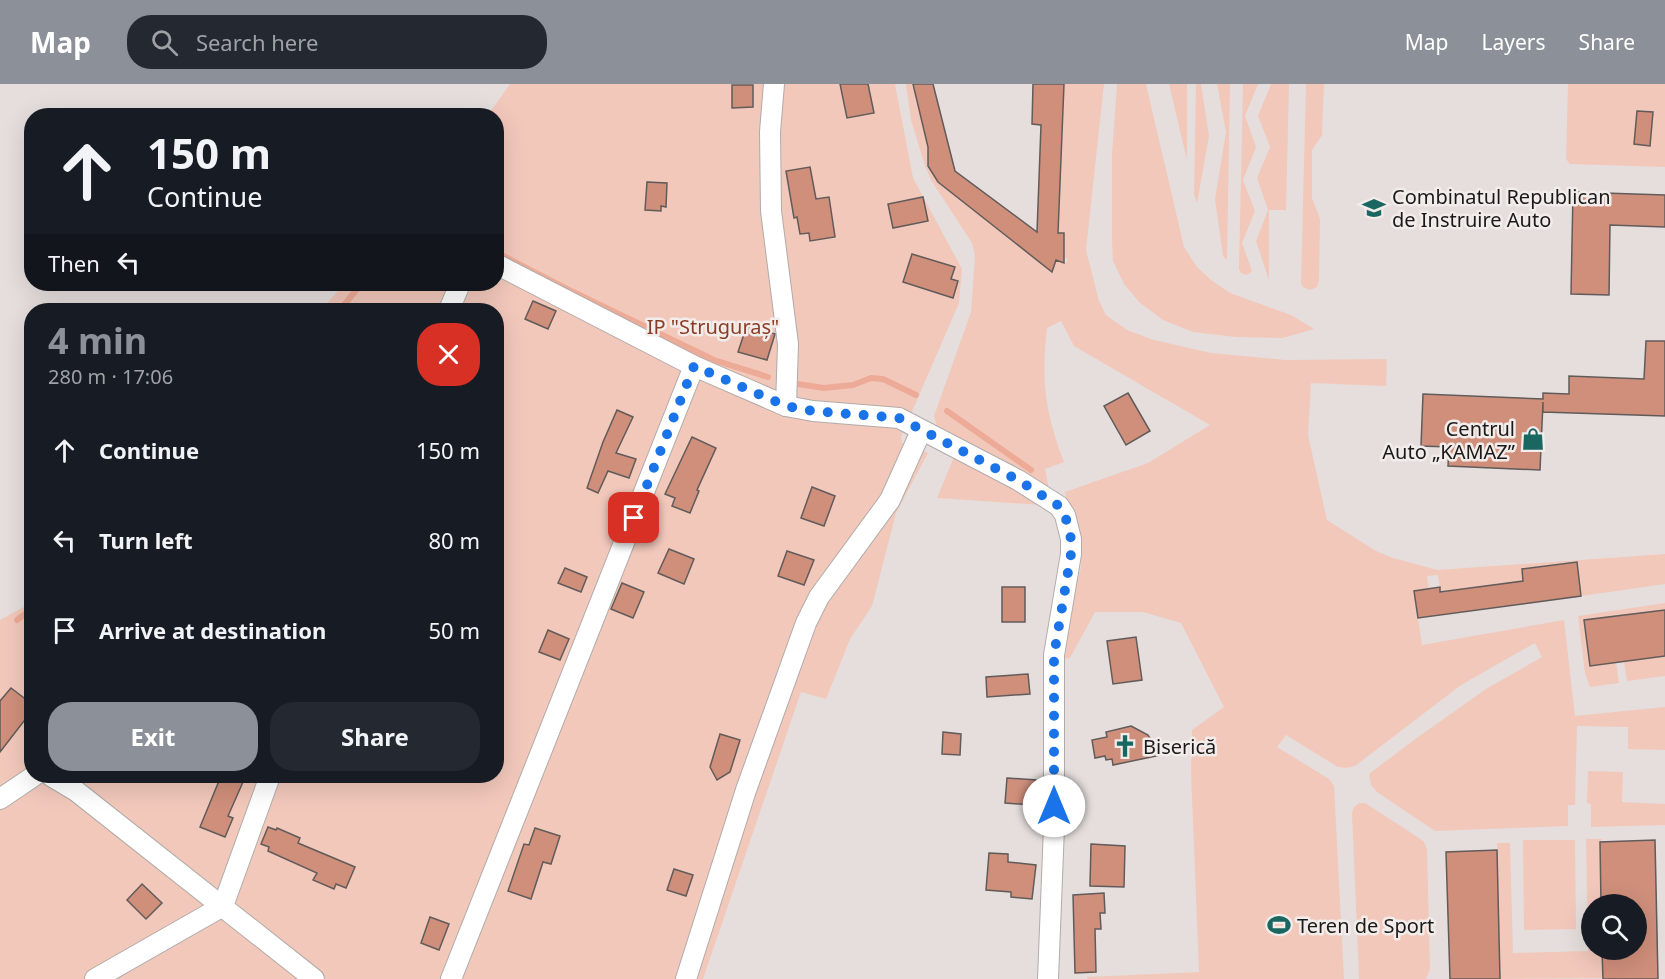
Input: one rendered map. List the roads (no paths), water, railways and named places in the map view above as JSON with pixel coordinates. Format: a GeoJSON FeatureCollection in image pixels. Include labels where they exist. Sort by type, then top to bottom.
{"type":"FeatureCollection","features":[{"type":"Feature","properties":{"kind":"street"},"geometry":{"type":"LineString","coordinates":[[774,84],[770,132],[771,211],[788,344],[786,406]]}},
{"type":"Feature","properties":{"kind":"street"},"geometry":{"type":"LineString","coordinates":[[504,268],[694,366],[786,406],[813,411],[899,418],[1018,480],[1059,506],[1065,515],[1071,539],[1071,554],[1054,655],[1054,827],[1048,979]]}},
{"type":"Feature","properties":{"kind":"street"},"geometry":{"type":"LineString","coordinates":[[451,979],[694,366]]}},
{"type":"Feature","properties":{"kind":"street"},"geometry":{"type":"LineString","coordinates":[[686,979],[746,790],[806,623],[819,597],[890,500],[921,431]]}},
{"type":"Feature","properties":{"kind":"street"},"geometry":{"type":"LineString","coordinates":[[0,799],[24,783]]}},
{"type":"Feature","properties":{"kind":"street"},"geometry":{"type":"LineString","coordinates":[[63,783],[76,791],[314,979]]}},
{"type":"Feature","properties":{"kind":"street"},"geometry":{"type":"LineString","coordinates":[[95,979],[223,906],[267,783]]}},
{"type":"Feature","properties":{"kind":"waterway"},"geometry":{"type":"LineString","coordinates":[[504,256],[714,360],[768,377]]}},
{"type":"Feature","properties":{"kind":"waterway"},"geometry":{"type":"LineString","coordinates":[[346,303],[355,291]]}},
{"type":"Feature","properties":{"kind":"waterway"},"geometry":{"type":"LineString","coordinates":[[798,384],[824,388],[853,385],[871,378],[883,379],[916,395]]}},
{"type":"Feature","properties":{"kind":"waterway"},"geometry":{"type":"LineString","coordinates":[[947,411],[1031,470]]}},
{"type":"Feature","properties":{"kind":"waterway"},"geometry":{"type":"LineString","coordinates":[[17,620],[24,615]]}},
{"type":"Feature","properties":{"kind":"place","name":"Combinatul Republican de Instruire Auto"},"geometry":{"type":"Point","coordinates":[1374,208]}},
{"type":"Feature","properties":{"kind":"place","name":"Centrul Auto „KAMAZ”"},"geometry":{"type":"Point","coordinates":[1533,439]}},
{"type":"Feature","properties":{"kind":"place","name":"Biserică"},"geometry":{"type":"Point","coordinates":[1125,746]}},
{"type":"Feature","properties":{"kind":"place","name":"Teren de Sport"},"geometry":{"type":"Point","coordinates":[1279,925]}},
{"type":"Feature","properties":{"kind":"park label","name":"IP \"Struguraș\""},"geometry":{"type":"Point","coordinates":[713,326]}}]}
